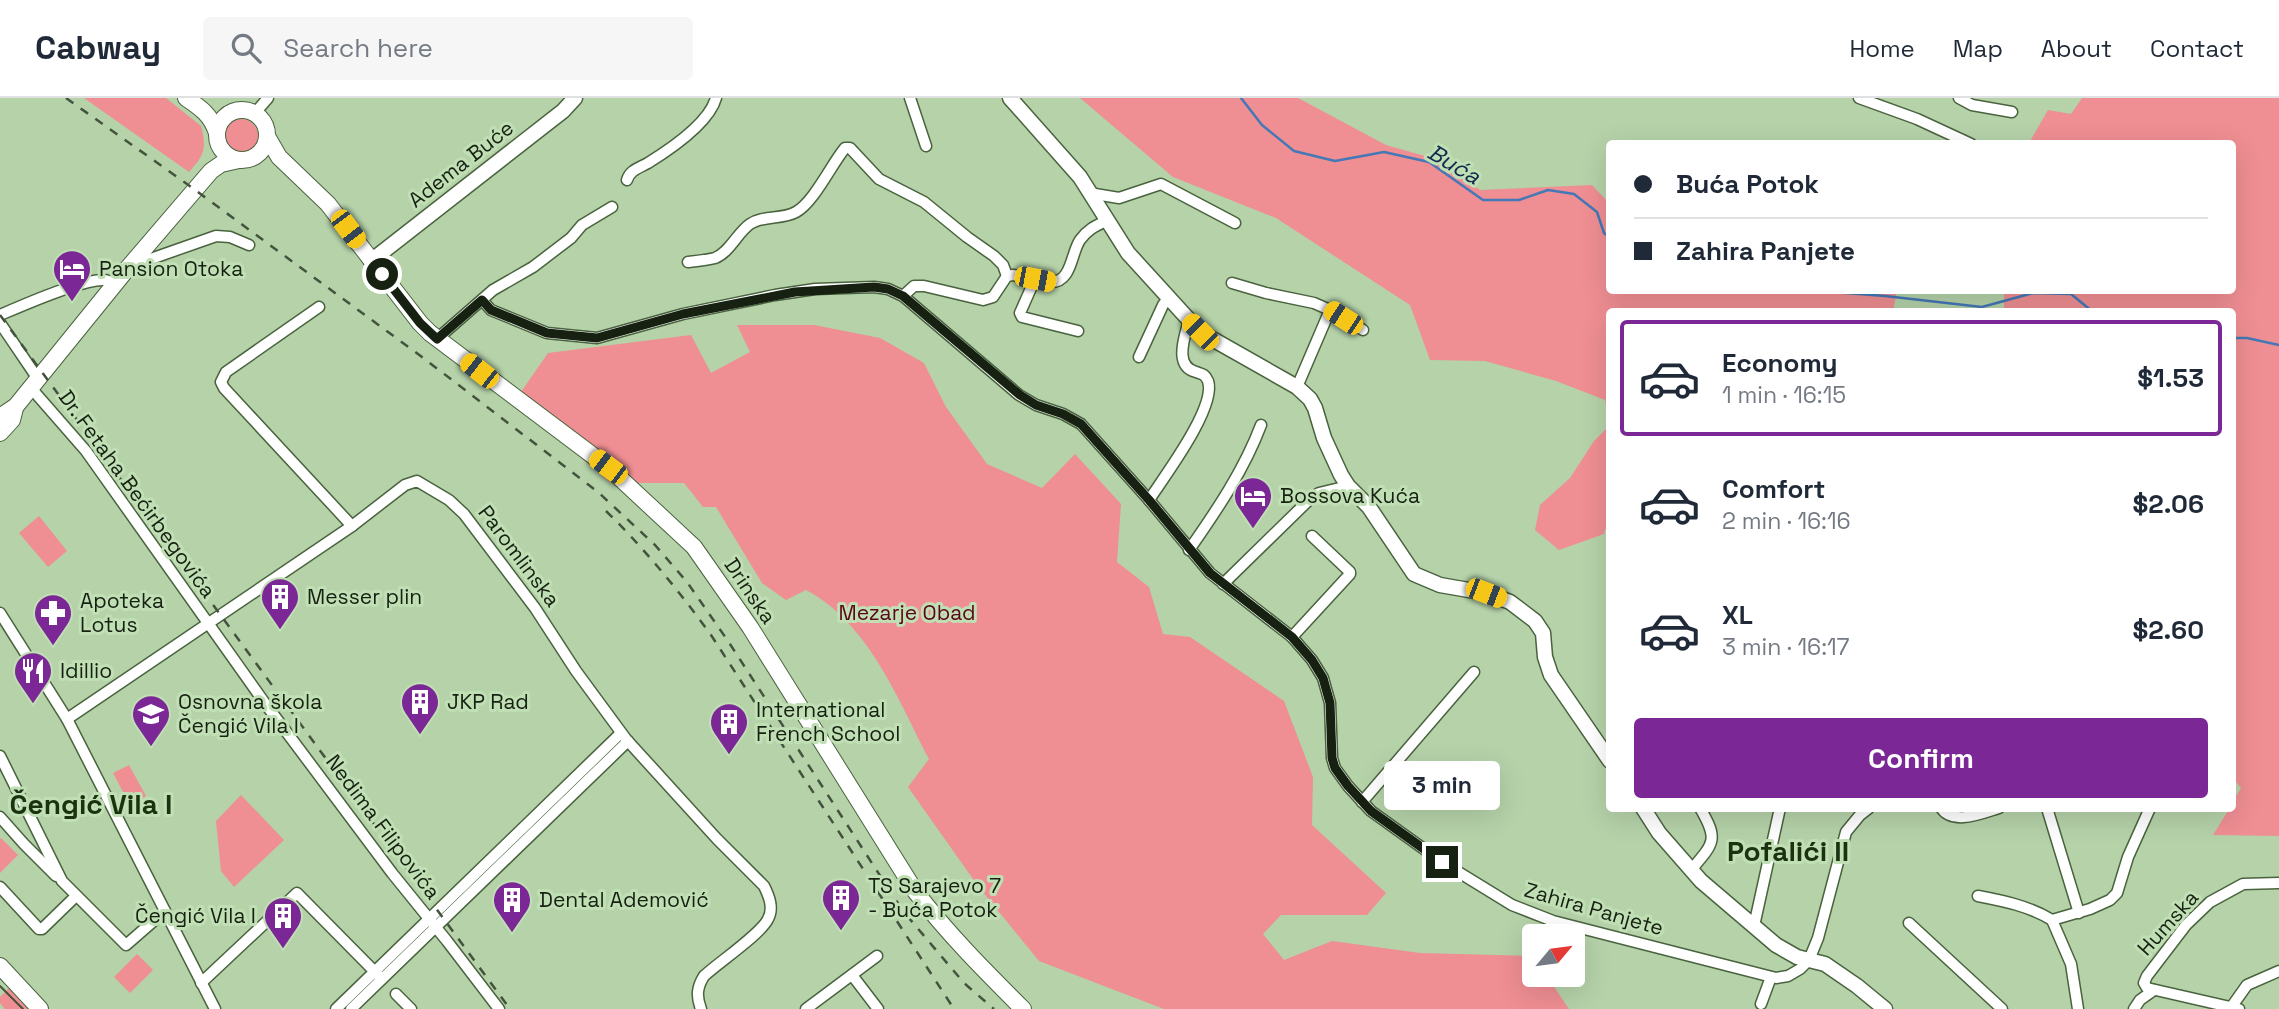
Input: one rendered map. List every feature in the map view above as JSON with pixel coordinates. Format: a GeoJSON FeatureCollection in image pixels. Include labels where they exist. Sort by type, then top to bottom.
{"type":"FeatureCollection","features":[{"type":"Feature","properties":{"kind":"main road"},"geometry":{"type":"LineString","coordinates":[[186,98],[211,118],[226,154],[247,159]]}},
{"type":"Feature","properties":{"kind":"main road"},"geometry":{"type":"LineString","coordinates":[[205,111],[221,114],[239,109],[255,113],[265,123],[268,138],[265,145],[247,159]]}},
{"type":"Feature","properties":{"kind":"main road"},"geometry":{"type":"LineString","coordinates":[[211,171],[216,159],[219,124],[230,112]]}},
{"type":"Feature","properties":{"kind":"main road","name":"Drinska"},"geometry":{"type":"LineString","coordinates":[[268,138],[279,157],[328,204],[420,323],[437,339],[608,467],[694,547],[750,627],[915,891],[967,953],[1023,1009]]}},
{"type":"Feature","properties":{"kind":"main road"},"geometry":{"type":"LineString","coordinates":[[0,417],[16,406],[211,171],[221,164],[279,157]]}},
{"type":"Feature","properties":{"kind":"main road"},"geometry":{"type":"LineString","coordinates":[[0,433],[12,420],[16,406]]}},
{"type":"Feature","properties":{"kind":"main road"},"geometry":{"type":"LineString","coordinates":[[0,966],[40,1009]]}},
{"type":"Feature","properties":{"kind":"street"},"geometry":{"type":"LineString","coordinates":[[255,113],[268,98]]}},
{"type":"Feature","properties":{"kind":"street","name":"Adema Buće"},"geometry":{"type":"LineString","coordinates":[[372,261],[563,111],[575,98]]}},
{"type":"Feature","properties":{"kind":"street"},"geometry":{"type":"LineString","coordinates":[[627,180],[632,171],[672,146],[707,116],[716,98]]}},
{"type":"Feature","properties":{"kind":"street"},"geometry":{"type":"LineString","coordinates":[[910,98],[926,146]]}},
{"type":"Feature","properties":{"kind":"street"},"geometry":{"type":"LineString","coordinates":[[1010,98],[1080,177],[1128,253],[1200,332],[1297,387],[1310,399],[1324,438],[1345,480],[1369,507],[1414,573],[1433,582],[1486,593],[1510,602],[1535,621],[1543,633],[1545,657],[1551,675],[1606,755]]}},
{"type":"Feature","properties":{"kind":"street"},"geometry":{"type":"LineString","coordinates":[[1859,98],[1891,103],[1963,140]]}},
{"type":"Feature","properties":{"kind":"street"},"geometry":{"type":"LineString","coordinates":[[1959,98],[1972,104],[2012,112]]}},
{"type":"Feature","properties":{"kind":"street"},"geometry":{"type":"LineString","coordinates":[[688,262],[715,258],[722,254],[744,229],[760,219],[793,214],[819,186],[845,148],[850,148],[880,179],[923,202],[994,256],[1003,265],[1007,276]]}},
{"type":"Feature","properties":{"kind":"street"},"geometry":{"type":"LineString","coordinates":[[1089,192],[1119,198],[1161,184],[1235,223]]}},
{"type":"Feature","properties":{"kind":"street"},"geometry":{"type":"LineString","coordinates":[[437,339],[494,290],[533,267],[571,238],[582,225],[612,206]]}},
{"type":"Feature","properties":{"kind":"street"},"geometry":{"type":"LineString","coordinates":[[1007,276],[1052,283],[1061,279],[1067,272],[1078,242],[1090,229],[1106,220]]}},
{"type":"Feature","properties":{"kind":"street"},"geometry":{"type":"LineString","coordinates":[[137,258],[145,261],[216,236],[230,237],[249,245]]}},
{"type":"Feature","properties":{"kind":"street"},"geometry":{"type":"LineString","coordinates":[[903,296],[914,286],[924,286],[983,300],[993,297],[1007,276]]}},
{"type":"Feature","properties":{"kind":"street"},"geometry":{"type":"LineString","coordinates":[[1035,279],[1020,313],[1022,317],[1078,331]]}},
{"type":"Feature","properties":{"kind":"street"},"geometry":{"type":"LineString","coordinates":[[0,315],[78,285],[103,280],[116,284]]}},
{"type":"Feature","properties":{"kind":"street"},"geometry":{"type":"LineString","coordinates":[[1232,283],[1314,303],[1363,330]]}},
{"type":"Feature","properties":{"kind":"street","name":"Zahira Panjete"},"geometry":{"type":"LineString","coordinates":[[482,300],[491,310],[547,333],[597,338],[683,314],[815,289],[874,287],[888,289],[903,296],[1020,395],[1036,405],[1063,414],[1081,424],[1149,500],[1189,550],[1223,584],[1292,637],[1323,678],[1330,703],[1332,758],[1335,768],[1371,811],[1442,862],[1514,906],[1553,921],[1771,977]]}},
{"type":"Feature","properties":{"kind":"street"},"geometry":{"type":"LineString","coordinates":[[1139,357],[1169,297]]}},
{"type":"Feature","properties":{"kind":"street"},"geometry":{"type":"LineString","coordinates":[[319,307],[226,372],[221,382],[352,526]]}},
{"type":"Feature","properties":{"kind":"street"},"geometry":{"type":"LineString","coordinates":[[1297,387],[1331,310]]}},
{"type":"Feature","properties":{"kind":"street"},"geometry":{"type":"LineString","coordinates":[[1149,500],[1189,439],[1201,416],[1210,389],[1203,374],[1188,369],[1183,362],[1182,354],[1189,320]]}},
{"type":"Feature","properties":{"kind":"street","name":"Dr. Fetaha Bećirbegovića"},"geometry":{"type":"LineString","coordinates":[[0,323],[35,383],[136,520],[207,624],[67,719]]}},
{"type":"Feature","properties":{"kind":"street"},"geometry":{"type":"LineString","coordinates":[[1189,550],[1225,498],[1252,449],[1261,425]]}},
{"type":"Feature","properties":{"kind":"street"},"geometry":{"type":"LineString","coordinates":[[1223,584],[1311,498],[1345,480]]}},
{"type":"Feature","properties":{"kind":"street","name":"Paromlinska"},"geometry":{"type":"LineString","coordinates":[[207,624],[352,526],[405,485],[417,481],[449,500],[464,514],[535,608],[576,671],[625,737],[717,839],[764,886],[769,896],[771,905],[768,921],[704,976],[697,995],[701,1009]]}},
{"type":"Feature","properties":{"kind":"street"},"geometry":{"type":"LineString","coordinates":[[1292,637],[1350,574],[1312,536]]}},
{"type":"Feature","properties":{"kind":"street"},"geometry":{"type":"LineString","coordinates":[[0,613],[4,630],[67,719],[215,1009]]}},
{"type":"Feature","properties":{"kind":"street","name":"Nedima Filipovića"},"geometry":{"type":"LineString","coordinates":[[207,624],[391,873],[499,1009]]}},
{"type":"Feature","properties":{"kind":"street"},"geometry":{"type":"LineString","coordinates":[[1362,802],[1474,672]]}},
{"type":"Feature","properties":{"kind":"street","name":"Nedima Filipovića"},"geometry":{"type":"LineString","coordinates":[[432,923],[625,737]]}},
{"type":"Feature","properties":{"kind":"street"},"geometry":{"type":"LineString","coordinates":[[0,756],[62,881]]}},
{"type":"Feature","properties":{"kind":"street"},"geometry":{"type":"LineString","coordinates":[[1646,812],[1659,833],[1701,881],[1754,926],[1787,952],[1825,964],[1840,973],[1885,1009]]}},
{"type":"Feature","properties":{"kind":"street"},"geometry":{"type":"LineString","coordinates":[[1691,870],[1709,848],[1713,838],[1712,828],[1702,812]]}},
{"type":"Feature","properties":{"kind":"street"},"geometry":{"type":"LineString","coordinates":[[1754,926],[1779,812]]}},
{"type":"Feature","properties":{"kind":"street"},"geometry":{"type":"LineString","coordinates":[[1761,1004],[1771,977],[1788,976],[1809,960],[1818,937],[1846,832],[1864,812]]}},
{"type":"Feature","properties":{"kind":"street"},"geometry":{"type":"LineString","coordinates":[[1943,812],[1958,818],[1983,812]]}},
{"type":"Feature","properties":{"kind":"street"},"geometry":{"type":"LineString","coordinates":[[2048,812],[2079,913]]}},
{"type":"Feature","properties":{"kind":"street"},"geometry":{"type":"LineString","coordinates":[[2052,919],[2079,913],[2110,900],[2118,893],[2128,857],[2148,812]]}},
{"type":"Feature","properties":{"kind":"street"},"geometry":{"type":"LineString","coordinates":[[0,817],[24,845],[126,945],[165,911]]}},
{"type":"Feature","properties":{"kind":"street","name":"Humska"},"geometry":{"type":"LineString","coordinates":[[2279,883],[2243,884],[2210,902],[2186,925],[2144,983],[2147,988],[2154,990],[2233,1008],[2247,985],[2279,972]]}},
{"type":"Feature","properties":{"kind":"street"},"geometry":{"type":"LineString","coordinates":[[0,887],[39,929],[43,929],[76,896]]}},
{"type":"Feature","properties":{"kind":"street"},"geometry":{"type":"LineString","coordinates":[[201,983],[297,893],[378,975]]}},
{"type":"Feature","properties":{"kind":"street"},"geometry":{"type":"LineString","coordinates":[[1978,896],[2018,905],[2052,919],[2071,964],[2078,1009]]}},
{"type":"Feature","properties":{"kind":"street"},"geometry":{"type":"LineString","coordinates":[[336,1009],[378,975],[432,923]]}},
{"type":"Feature","properties":{"kind":"street"},"geometry":{"type":"LineString","coordinates":[[1909,923],[2002,1009]]}},
{"type":"Feature","properties":{"kind":"street"},"geometry":{"type":"LineString","coordinates":[[806,1009],[877,956]]}},
{"type":"Feature","properties":{"kind":"street"},"geometry":{"type":"LineString","coordinates":[[351,1009],[378,975]]}},
{"type":"Feature","properties":{"kind":"street"},"geometry":{"type":"LineString","coordinates":[[852,975],[878,1009]]}},
{"type":"Feature","properties":{"kind":"street","name":"Humska"},"geometry":{"type":"LineString","coordinates":[[2134,1009],[2140,1000],[2154,990]]}},
{"type":"Feature","properties":{"kind":"street"},"geometry":{"type":"LineString","coordinates":[[396,994],[411,1009]]}},
{"type":"Feature","properties":{"kind":"green space"},"geometry":{"type":"Polygon","coordinates":[[[84,98],[166,98],[201,126],[204,146],[201,156],[189,172],[84,98]]]}},
{"type":"Feature","properties":{"kind":"green space"},"geometry":{"type":"Polygon","coordinates":[[[1080,98],[1298,98],[1386,145],[1432,158],[1480,190],[1592,185],[1606,200],[1606,294],[1896,294],[1894,308],[1606,308],[1606,405],[1605,400],[1556,381],[1485,361],[1430,360],[1410,305],[1276,218],[1173,177],[1080,98]]]}},
{"type":"Feature","properties":{"kind":"green space"},"geometry":{"type":"Polygon","coordinates":[[[2082,98],[2279,98],[2279,836],[2213,835],[2227,812],[2236,812],[2236,796],[2241,788],[2236,782],[2236,308],[2004,308],[2004,294],[2236,294],[2236,140],[2031,140],[2048,110],[2071,114],[2082,98]]]}},
{"type":"Feature","properties":{"kind":"green space"},"geometry":{"type":"Polygon","coordinates":[[[241,119],[253,124],[258,136],[253,148],[241,153],[229,148],[224,136],[229,124],[241,119]]]}},
{"type":"Feature","properties":{"kind":"green space","name":"Mezarje Obad"},"geometry":{"type":"Polygon","coordinates":[[[737,325],[814,325],[880,338],[924,363],[946,407],[987,464],[1042,488],[1075,454],[1121,504],[1117,562],[1149,587],[1163,634],[1190,637],[1284,701],[1313,777],[1312,825],[1386,893],[1367,915],[1281,915],[1263,934],[1284,960],[1332,941],[1420,953],[1522,956],[1522,987],[1554,987],[1569,1009],[1164,1009],[1039,961],[978,886],[908,787],[929,759],[880,665],[847,622],[828,604],[806,590],[786,600],[762,583],[716,507],[703,507],[684,483],[611,483],[514,402],[548,353],[691,335],[711,373],[750,352],[737,325]]]}},
{"type":"Feature","properties":{"kind":"green space"},"geometry":{"type":"Polygon","coordinates":[[[1606,429],[1604,534],[1559,550],[1535,530],[1540,505],[1570,478],[1594,441],[1606,429]]]}},
{"type":"Feature","properties":{"kind":"green space"},"geometry":{"type":"Polygon","coordinates":[[[39,516],[67,551],[48,567],[19,533],[39,516]]]}},
{"type":"Feature","properties":{"kind":"green space"},"geometry":{"type":"Polygon","coordinates":[[[129,765],[146,796],[130,805],[113,773],[129,765]]]}},
{"type":"Feature","properties":{"kind":"green space"},"geometry":{"type":"Polygon","coordinates":[[[241,795],[284,840],[234,887],[221,871],[216,821],[241,795]]]}},
{"type":"Feature","properties":{"kind":"green space"},"geometry":{"type":"Polygon","coordinates":[[[0,839],[18,855],[0,873],[0,839]]]}},
{"type":"Feature","properties":{"kind":"green space"},"geometry":{"type":"Polygon","coordinates":[[[137,954],[153,970],[130,993],[114,977],[137,954]]]}},
{"type":"Feature","properties":{"kind":"green space"},"geometry":{"type":"Polygon","coordinates":[[[10,987],[30,1009],[5,1009],[0,1003],[0,997],[10,987]]]}},
{"type":"Feature","properties":{"kind":"waterway","name":"Buća"},"geometry":{"type":"LineString","coordinates":[[1241,98],[1262,125],[1294,151],[1335,161],[1384,152],[1429,162],[1483,200],[1519,200],[1548,190],[1574,194],[1597,212],[1606,235]]}},
{"type":"Feature","properties":{"kind":"waterway","name":"Buća"},"geometry":{"type":"LineString","coordinates":[[1859,294],[1982,307],[2029,294]]}},
{"type":"Feature","properties":{"kind":"waterway","name":"Buća"},"geometry":{"type":"LineString","coordinates":[[2071,294],[2088,308]]}},
{"type":"Feature","properties":{"kind":"waterway","name":"Buća"},"geometry":{"type":"LineString","coordinates":[[2236,338],[2279,345]]}},
{"type":"Feature","properties":{"kind":"tram line"},"geometry":{"type":"LineString","coordinates":[[0,986],[23,1009]]}},
{"type":"Feature","properties":{"kind":"railway"},"geometry":{"type":"LineString","coordinates":[[66,98],[422,357],[598,492],[655,545],[687,582],[728,641],[903,911],[964,983],[994,1009]]}},
{"type":"Feature","properties":{"kind":"railway"},"geometry":{"type":"LineString","coordinates":[[0,315],[510,1009]]}},
{"type":"Feature","properties":{"kind":"railway"},"geometry":{"type":"LineString","coordinates":[[606,511],[661,571],[711,635],[954,1009]]}},
{"type":"Feature","properties":{"kind":"place","name":"Pansion Otoka"},"geometry":{"type":"Point","coordinates":[72,303]}},
{"type":"Feature","properties":{"kind":"place","name":"Bossova Kuća"},"geometry":{"type":"Point","coordinates":[1253,530]}},
{"type":"Feature","properties":{"kind":"place","name":"Messer plin"},"geometry":{"type":"Point","coordinates":[280,631]}},
{"type":"Feature","properties":{"kind":"place","name":"Apoteka Lotus"},"geometry":{"type":"Point","coordinates":[53,647]}},
{"type":"Feature","properties":{"kind":"place","name":"Idillio"},"geometry":{"type":"Point","coordinates":[33,705]}},
{"type":"Feature","properties":{"kind":"place","name":"JKP Rad"},"geometry":{"type":"Point","coordinates":[420,736]}},
{"type":"Feature","properties":{"kind":"place","name":"Osnovna škola Čengić Vila I"},"geometry":{"type":"Point","coordinates":[151,748]}},
{"type":"Feature","properties":{"kind":"place","name":"International French School"},"geometry":{"type":"Point","coordinates":[729,756]}},
{"type":"Feature","properties":{"kind":"place","name":"TS Sarajevo 7 - Buća Potok"},"geometry":{"type":"Point","coordinates":[841,932]}},
{"type":"Feature","properties":{"kind":"place","name":"Dental Ademović"},"geometry":{"type":"Point","coordinates":[512,934]}},
{"type":"Feature","properties":{"kind":"place","name":"Čengić Vila I"},"geometry":{"type":"Point","coordinates":[283,950]}},
{"type":"Feature","properties":{"kind":"district","name":"Čengić Vila I"},"geometry":{"type":"Point","coordinates":[91,804]}},
{"type":"Feature","properties":{"kind":"district","name":"Pofalići II"},"geometry":{"type":"Point","coordinates":[1788,851]}},
{"type":"Feature","properties":{"kind":"route"},"geometry":{"type":"LineString","coordinates":[[382,274],[420,323],[437,339],[482,300],[491,310],[547,333],[597,338],[683,314],[815,289],[874,287],[888,289],[903,296],[1020,395],[1036,405],[1063,414],[1081,424],[1210,573],[1292,637],[1323,678],[1330,703],[1332,758],[1335,768],[1371,811],[1442,862]]}}]}
